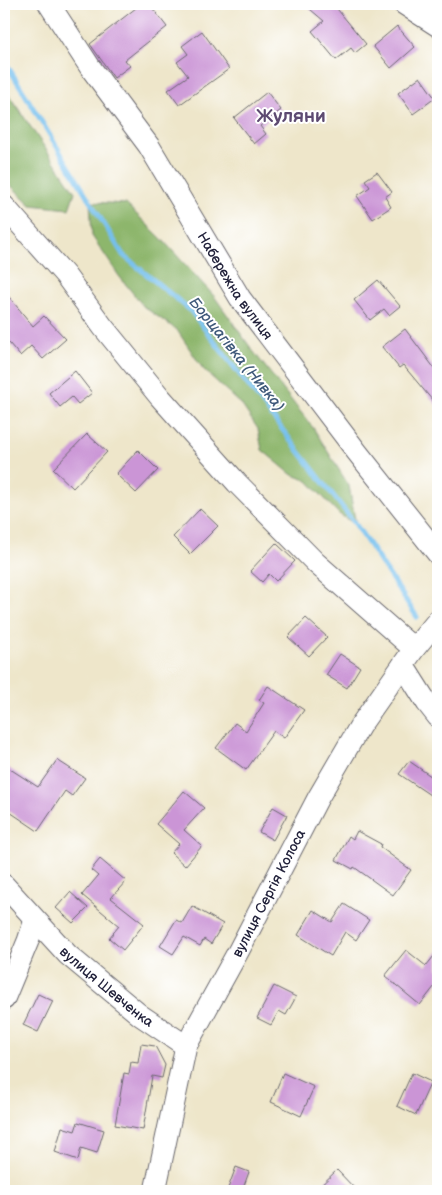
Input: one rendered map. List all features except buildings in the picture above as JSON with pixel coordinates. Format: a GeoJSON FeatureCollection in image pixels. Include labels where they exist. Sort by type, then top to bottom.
{"type":"FeatureCollection","features":[{"type":"Feature","properties":{"kind":"street","name":"Набережна вулиця"},"geometry":{"type":"LineString","coordinates":[[49,4],[90,67],[148,146],[240,298],[357,452],[438,554]]}},
{"type":"Feature","properties":{"kind":"street"},"geometry":{"type":"LineString","coordinates":[[404,4],[438,26]]}},
{"type":"Feature","properties":{"kind":"street"},"geometry":{"type":"LineString","coordinates":[[4,206],[65,275],[103,327],[160,396],[237,483],[408,657],[411,675],[427,703],[438,717]]}},
{"type":"Feature","properties":{"kind":"street","name":"вулиця Сергія Колоса"},"geometry":{"type":"LineString","coordinates":[[155,1191],[186,1046],[323,790],[360,726],[408,657],[438,620]]}},
{"type":"Feature","properties":{"kind":"street","name":"вулиця Шевченка"},"geometry":{"type":"LineString","coordinates":[[4,885],[34,920],[68,954],[140,1016],[186,1046]]}},
{"type":"Feature","properties":{"kind":"street"},"geometry":{"type":"LineString","coordinates":[[4,999],[28,941],[34,920]]}},
{"type":"Feature","properties":{"kind":"green space"},"geometry":{"type":"Polygon","coordinates":[[[4,93],[9,95],[75,192],[69,209],[31,205],[4,179],[4,93]]]}},
{"type":"Feature","properties":{"kind":"green space"},"geometry":{"type":"Polygon","coordinates":[[[90,202],[126,204],[160,237],[214,296],[253,351],[314,429],[349,486],[356,525],[339,514],[308,481],[291,474],[262,450],[258,429],[241,404],[203,369],[177,330],[144,307],[119,276],[92,236],[90,202]]]}},
{"type":"Feature","properties":{"kind":"waterway","name":"Борщагівка (Нивка)"},"geometry":{"type":"LineString","coordinates":[[4,60],[123,255],[190,310],[356,525],[417,617]]}},
{"type":"Feature","properties":{"kind":"district","name":"Жуляни"},"geometry":{"type":"Point","coordinates":[291,115]}}]}
